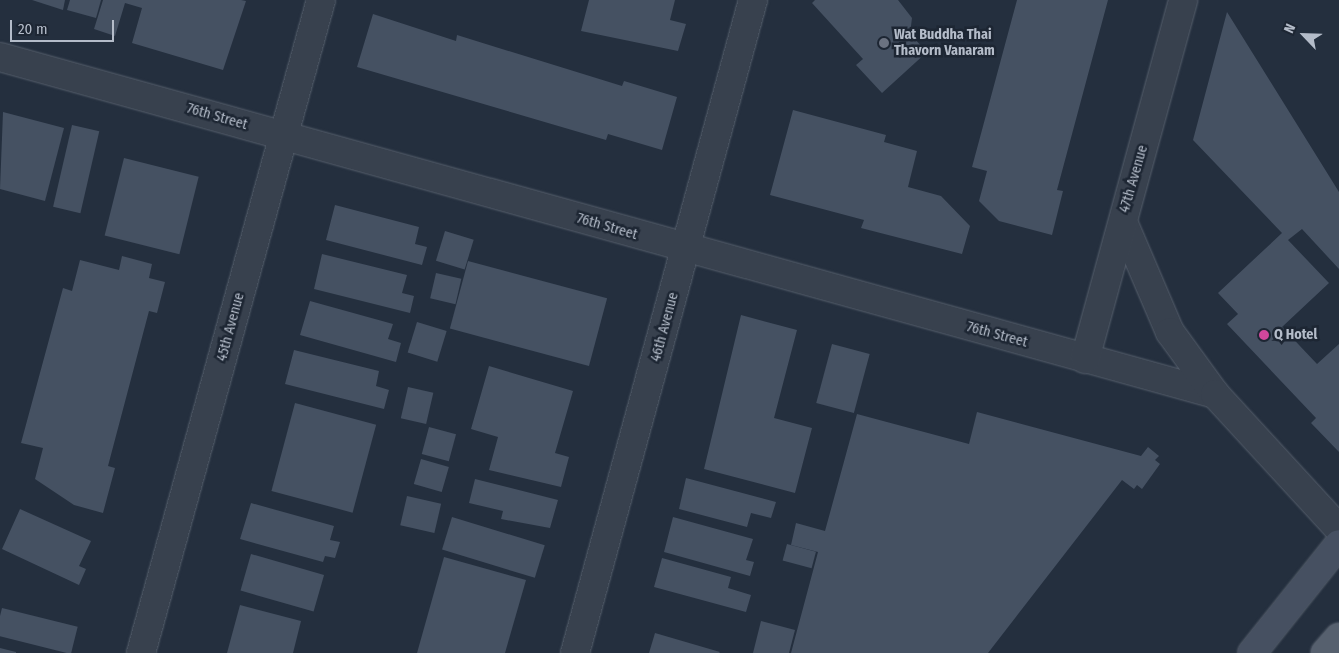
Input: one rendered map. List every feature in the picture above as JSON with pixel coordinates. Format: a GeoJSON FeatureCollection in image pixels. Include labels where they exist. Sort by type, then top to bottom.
{"type":"FeatureCollection","features":[{"type":"Feature","properties":{"kind":"main road"},"geometry":{"type":"LineString","coordinates":[[1325,653],[1339,636]]}},
{"type":"Feature","properties":{"kind":"street","name":"45th Avenue"},"geometry":{"type":"LineString","coordinates":[[141,653],[320,0]]}},
{"type":"Feature","properties":{"kind":"street","name":"46th Avenue"},"geometry":{"type":"LineString","coordinates":[[575,653],[753,0]]}},
{"type":"Feature","properties":{"kind":"street","name":"47th Avenue"},"geometry":{"type":"LineString","coordinates":[[1085,359],[1183,0]]}},
{"type":"Feature","properties":{"kind":"street","name":"76th Street"},"geometry":{"type":"LineString","coordinates":[[0,57],[686,249],[1215,394]]}},
{"type":"Feature","properties":{"kind":"street"},"geometry":{"type":"LineString","coordinates":[[1123,222],[1170,332],[1215,394],[1339,529]]}},
{"type":"Feature","properties":{"kind":"street"},"geometry":{"type":"LineString","coordinates":[[1252,653],[1339,544]]}},
{"type":"Feature","properties":{"kind":"building"},"geometry":{"type":"Polygon","coordinates":[[[32,0],[65,0],[63,10],[32,0]]]}},
{"type":"Feature","properties":{"kind":"building"},"geometry":{"type":"Polygon","coordinates":[[[70,0],[101,0],[96,18],[67,10],[70,0]]]}},
{"type":"Feature","properties":{"kind":"building"},"geometry":{"type":"Polygon","coordinates":[[[103,0],[246,1],[223,70],[132,43],[142,8],[125,3],[115,36],[94,29],[103,0]]]}},
{"type":"Feature","properties":{"kind":"building"},"geometry":{"type":"Polygon","coordinates":[[[589,0],[675,0],[670,20],[686,24],[678,51],[581,31],[589,0]]]}},
{"type":"Feature","properties":{"kind":"building","name":"Wat Buddha Thai Thavorn Vanaram"},"geometry":{"type":"Polygon","coordinates":[[[815,0],[898,0],[912,18],[910,34],[927,52],[882,93],[856,65],[863,59],[812,3],[815,0]]]}},
{"type":"Feature","properties":{"kind":"building"},"geometry":{"type":"Polygon","coordinates":[[[1017,0],[1108,0],[1057,190],[1063,191],[1052,235],[999,221],[979,201],[987,171],[972,167],[1017,0]]]}},
{"type":"Feature","properties":{"kind":"building"},"geometry":{"type":"Polygon","coordinates":[[[1227,12],[1339,192],[1339,269],[1302,229],[1288,240],[1329,283],[1282,327],[1317,364],[1339,344],[1339,452],[1311,423],[1316,418],[1227,324],[1238,314],[1218,293],[1282,233],[1193,140],[1227,12]]]}},
{"type":"Feature","properties":{"kind":"building"},"geometry":{"type":"Polygon","coordinates":[[[373,14],[456,41],[457,35],[622,86],[624,81],[677,97],[662,150],[608,134],[606,140],[357,67],[373,14]]]}},
{"type":"Feature","properties":{"kind":"building"},"geometry":{"type":"Polygon","coordinates":[[[793,110],[886,135],[884,142],[917,151],[908,187],[941,196],[970,226],[962,254],[861,228],[864,220],[770,195],[793,110]]]}},
{"type":"Feature","properties":{"kind":"building"},"geometry":{"type":"Polygon","coordinates":[[[3,112],[64,128],[45,201],[0,189],[3,112]]]}},
{"type":"Feature","properties":{"kind":"building"},"geometry":{"type":"Polygon","coordinates":[[[72,125],[99,131],[80,213],[53,207],[72,125]]]}},
{"type":"Feature","properties":{"kind":"building"},"geometry":{"type":"Polygon","coordinates":[[[124,158],[199,177],[179,254],[105,236],[124,158]]]}},
{"type":"Feature","properties":{"kind":"building"},"geometry":{"type":"Polygon","coordinates":[[[335,205],[419,227],[415,244],[427,247],[422,265],[326,240],[335,205]]]}},
{"type":"Feature","properties":{"kind":"building"},"geometry":{"type":"Polygon","coordinates":[[[445,231],[474,240],[465,269],[436,261],[445,231]]]}},
{"type":"Feature","properties":{"kind":"building"},"geometry":{"type":"Polygon","coordinates":[[[322,254],[407,275],[402,293],[414,296],[410,313],[314,289],[322,254]]]}},
{"type":"Feature","properties":{"kind":"building"},"geometry":{"type":"Polygon","coordinates":[[[122,256],[152,264],[149,278],[165,282],[157,313],[149,311],[108,466],[115,468],[103,513],[74,505],[35,479],[43,448],[21,443],[63,288],[72,291],[80,260],[119,270],[122,256]]]}},
{"type":"Feature","properties":{"kind":"building"},"geometry":{"type":"Polygon","coordinates":[[[468,261],[607,298],[589,366],[450,329],[468,261]]]}},
{"type":"Feature","properties":{"kind":"building"},"geometry":{"type":"Polygon","coordinates":[[[436,273],[461,279],[455,304],[430,298],[436,273]]]}},
{"type":"Feature","properties":{"kind":"building"},"geometry":{"type":"Polygon","coordinates":[[[310,301],[393,324],[388,339],[401,343],[396,362],[300,335],[310,301]]]}},
{"type":"Feature","properties":{"kind":"building"},"geometry":{"type":"Polygon","coordinates":[[[741,315],[797,330],[774,418],[812,428],[795,493],[704,469],[741,315]]]}},
{"type":"Feature","properties":{"kind":"building"},"geometry":{"type":"Polygon","coordinates":[[[417,322],[447,331],[437,362],[408,353],[417,322]]]}},
{"type":"Feature","properties":{"kind":"building"},"geometry":{"type":"Polygon","coordinates":[[[832,344],[870,354],[854,413],[816,403],[832,344]]]}},
{"type":"Feature","properties":{"kind":"building"},"geometry":{"type":"Polygon","coordinates":[[[294,350],[379,371],[376,386],[389,390],[384,409],[285,384],[294,350]]]}},
{"type":"Feature","properties":{"kind":"building"},"geometry":{"type":"Polygon","coordinates":[[[489,366],[573,391],[555,453],[569,457],[561,487],[489,470],[498,437],[471,429],[489,366]]]}},
{"type":"Feature","properties":{"kind":"building"},"geometry":{"type":"Polygon","coordinates":[[[408,387],[433,393],[426,424],[401,418],[408,387]]]}},
{"type":"Feature","properties":{"kind":"building"},"geometry":{"type":"Polygon","coordinates":[[[295,403],[376,425],[353,513],[271,491],[295,403]]]}},
{"type":"Feature","properties":{"kind":"building"},"geometry":{"type":"Polygon","coordinates":[[[977,412],[1141,456],[1148,447],[1159,456],[1155,460],[1160,464],[1142,489],[1137,485],[1134,489],[1122,480],[988,653],[791,653],[818,552],[791,545],[796,523],[825,531],[857,414],[969,444],[977,412]]]}},
{"type":"Feature","properties":{"kind":"building"},"geometry":{"type":"Polygon","coordinates":[[[429,427],[456,434],[449,461],[422,454],[429,427]]]}},
{"type":"Feature","properties":{"kind":"building"},"geometry":{"type":"Polygon","coordinates":[[[421,459],[449,467],[442,492],[414,484],[421,459]]]}},
{"type":"Feature","properties":{"kind":"building"},"geometry":{"type":"Polygon","coordinates":[[[686,478],[776,502],[771,518],[751,513],[747,527],[679,509],[686,478]]]}},
{"type":"Feature","properties":{"kind":"building"},"geometry":{"type":"Polygon","coordinates":[[[475,479],[558,500],[550,528],[501,519],[503,511],[469,503],[475,479]]]}},
{"type":"Feature","properties":{"kind":"building"},"geometry":{"type":"Polygon","coordinates":[[[407,496],[441,504],[434,533],[400,525],[407,496]]]}},
{"type":"Feature","properties":{"kind":"building"},"geometry":{"type":"Polygon","coordinates":[[[251,503],[334,526],[330,540],[340,542],[335,558],[325,556],[323,562],[240,539],[251,503]]]}},
{"type":"Feature","properties":{"kind":"building"},"geometry":{"type":"Polygon","coordinates":[[[20,509],[91,541],[79,566],[86,569],[79,585],[2,549],[20,509]]]}},
{"type":"Feature","properties":{"kind":"building"},"geometry":{"type":"Polygon","coordinates":[[[452,517],[545,545],[535,578],[442,550],[452,517]]]}},
{"type":"Feature","properties":{"kind":"building"},"geometry":{"type":"Polygon","coordinates":[[[673,517],[753,539],[746,560],[754,562],[750,576],[664,552],[673,517]]]}},
{"type":"Feature","properties":{"kind":"building"},"geometry":{"type":"Polygon","coordinates":[[[787,544],[816,552],[812,568],[783,560],[787,544]]]}},
{"type":"Feature","properties":{"kind":"building"},"geometry":{"type":"Polygon","coordinates":[[[251,554],[324,575],[314,611],[241,591],[251,554]]]}},
{"type":"Feature","properties":{"kind":"building"},"geometry":{"type":"Polygon","coordinates":[[[444,557],[526,580],[505,653],[417,653],[444,557]]]}},
{"type":"Feature","properties":{"kind":"building"},"geometry":{"type":"Polygon","coordinates":[[[662,558],[731,577],[728,588],[751,595],[746,612],[654,587],[662,558]]]}},
{"type":"Feature","properties":{"kind":"building"},"geometry":{"type":"Polygon","coordinates":[[[240,605],[301,621],[293,653],[227,653],[240,605]]]}},
{"type":"Feature","properties":{"kind":"building"},"geometry":{"type":"Polygon","coordinates":[[[2,608],[78,627],[71,653],[67,653],[0,636],[0,616],[2,608]]]}},
{"type":"Feature","properties":{"kind":"building"},"geometry":{"type":"Polygon","coordinates":[[[761,621],[795,630],[789,653],[753,653],[761,621]]]}},
{"type":"Feature","properties":{"kind":"building"},"geometry":{"type":"Polygon","coordinates":[[[655,633],[720,652],[649,653],[655,633]]]}},
{"type":"Feature","properties":{"kind":"building"},"geometry":{"type":"Polygon","coordinates":[[[0,648],[16,652],[16,653],[0,653],[0,648]]]}},
{"type":"Feature","properties":{"kind":"place","name":"Wat Buddha Thai Thavorn Vanaram"},"geometry":{"type":"Point","coordinates":[884,43]}},
{"type":"Feature","properties":{"kind":"place","name":"Q Hotel"},"geometry":{"type":"Point","coordinates":[1264,335]}}]}
